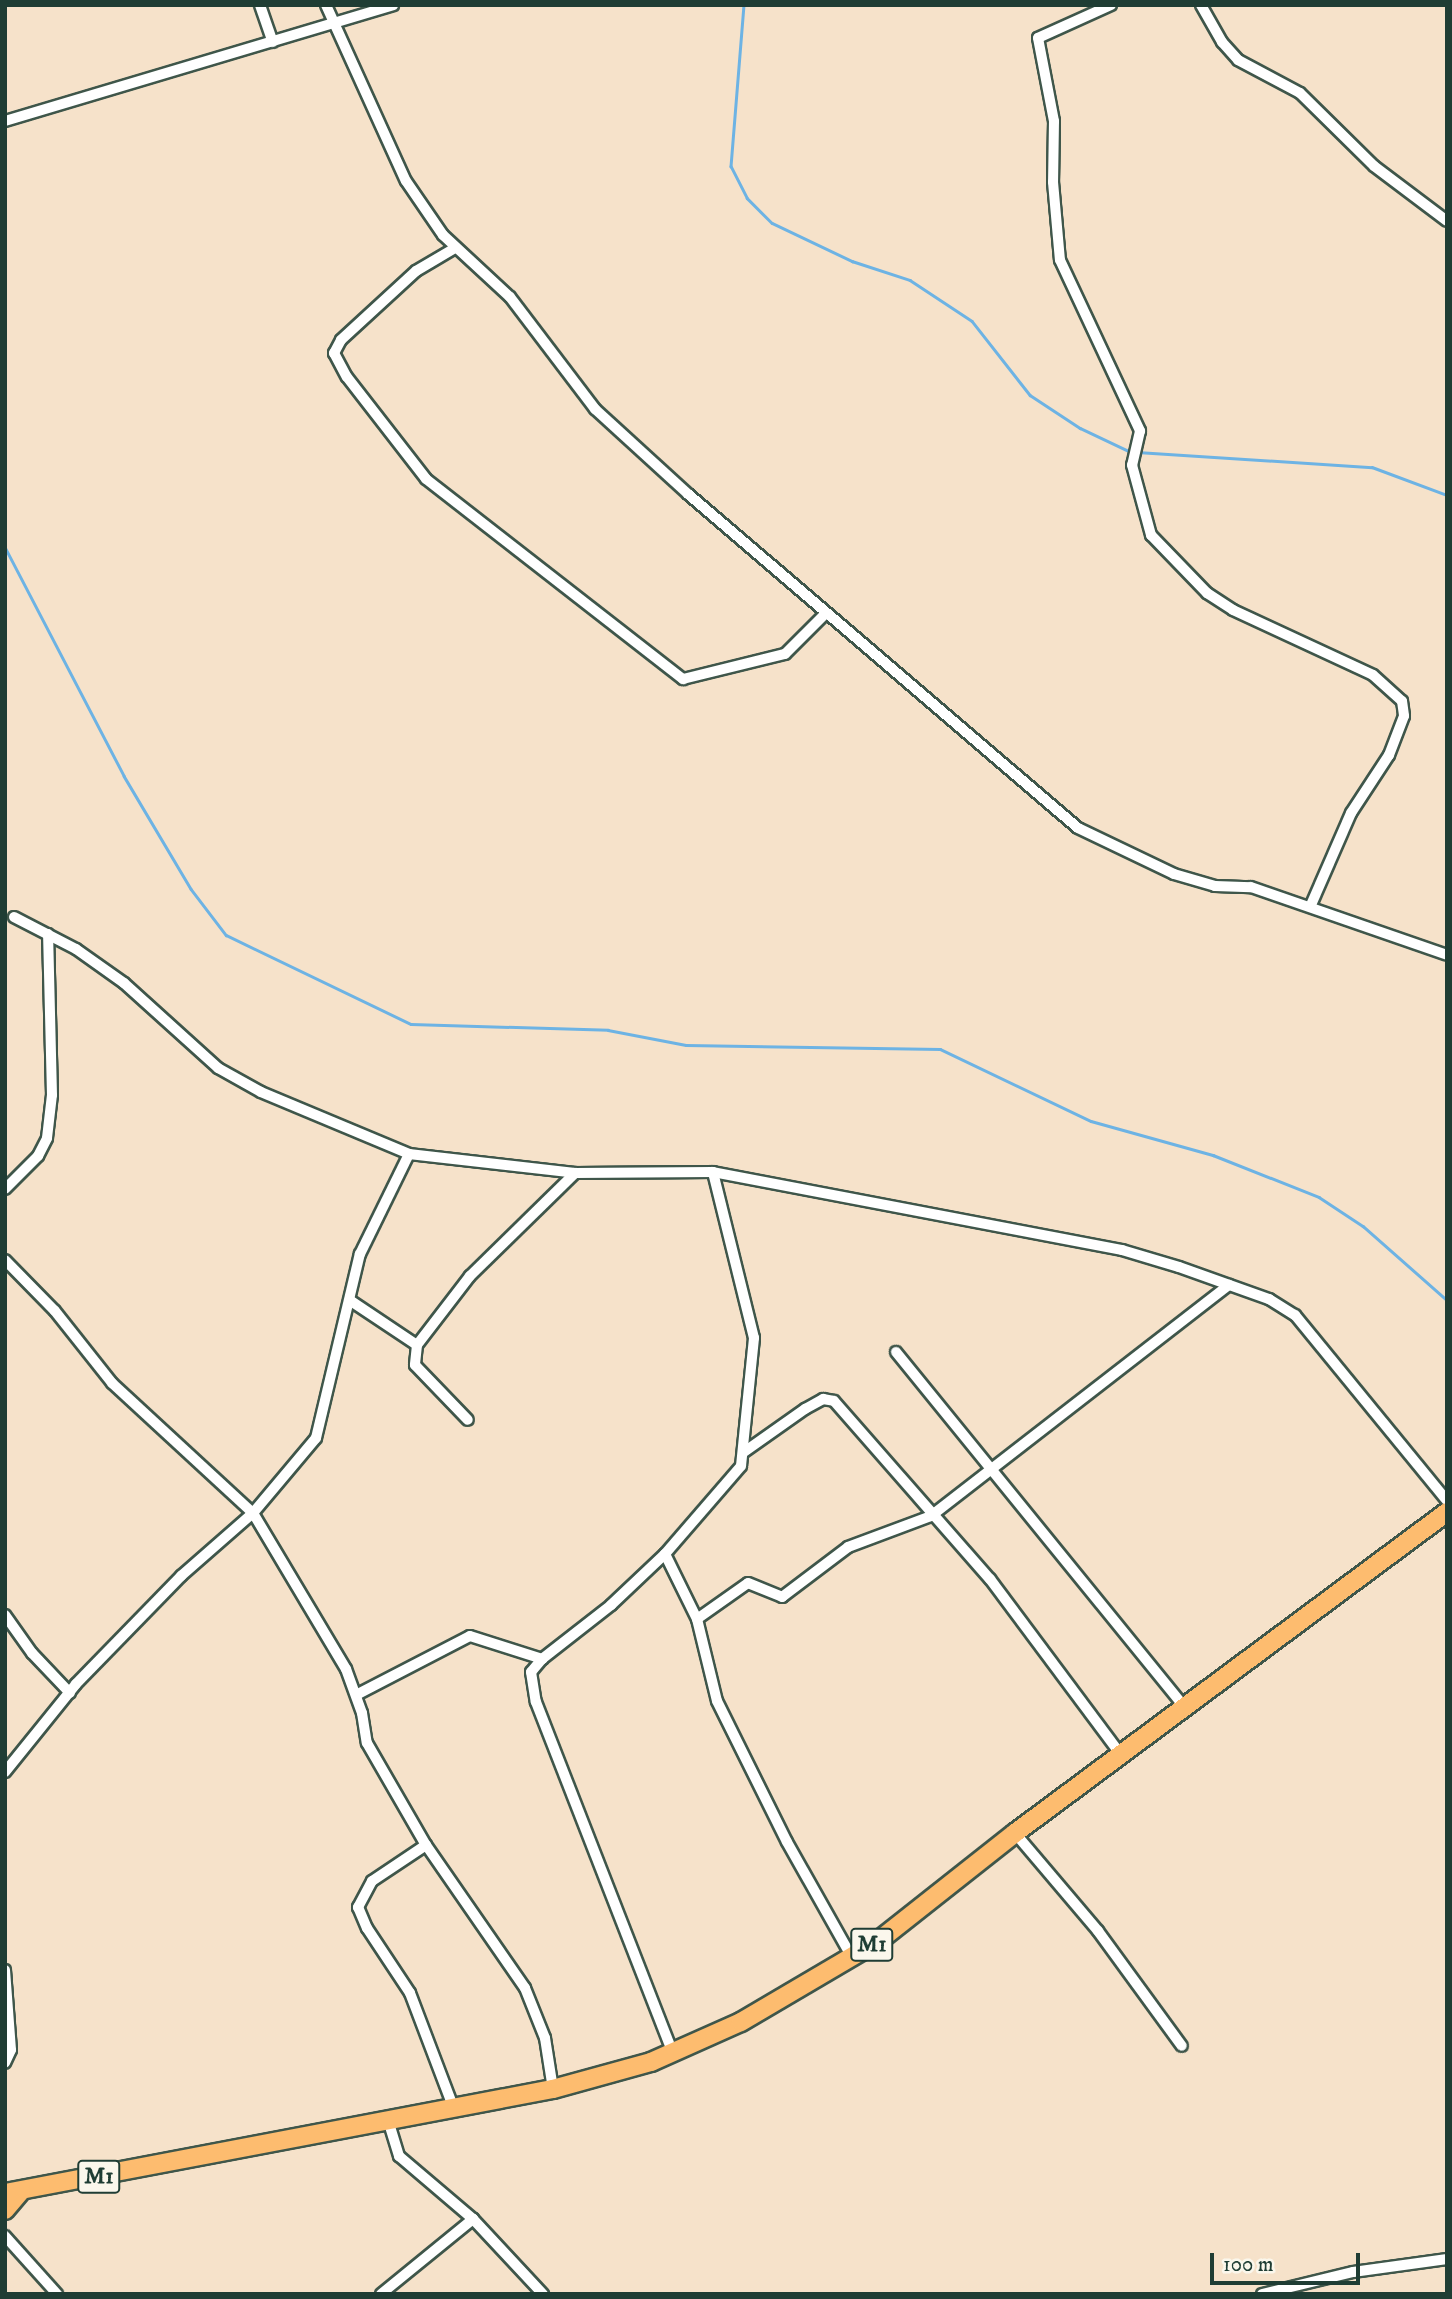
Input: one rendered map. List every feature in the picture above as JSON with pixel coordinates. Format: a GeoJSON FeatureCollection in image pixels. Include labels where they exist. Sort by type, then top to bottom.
{"type":"FeatureCollection","features":[{"type":"Feature","properties":{"kind":"highway","name":"M1"},"geometry":{"type":"LineString","coordinates":[[10,2188],[170,2154],[191,2154],[454,2109],[553,2089],[673,2053],[741,2022],[853,1959],[1015,1833],[1447,1512]]}},
{"type":"Feature","properties":{"kind":"highway"},"geometry":{"type":"LineString","coordinates":[[5,2210],[10,2188]]}},
{"type":"Feature","properties":{"kind":"street"},"geometry":{"type":"LineString","coordinates":[[260,5],[273,42]]}},
{"type":"Feature","properties":{"kind":"street"},"geometry":{"type":"LineString","coordinates":[[326,5],[331,24],[406,181],[455,248],[510,297],[595,409],[826,613],[1078,828],[1174,874],[1215,886],[1251,887],[1311,905],[1447,955]]}},
{"type":"Feature","properties":{"kind":"street"},"geometry":{"type":"LineString","coordinates":[[5,121],[393,5]]}},
{"type":"Feature","properties":{"kind":"street"},"geometry":{"type":"LineString","coordinates":[[1111,5],[1038,38],[1054,121],[1053,182],[1060,260],[1140,431],[1132,466],[1151,535],[1170,559],[1216,599],[1373,675],[1402,701],[1404,716],[1389,755],[1351,813],[1311,905]]}},
{"type":"Feature","properties":{"kind":"street"},"geometry":{"type":"LineString","coordinates":[[1202,5],[1222,43],[1238,60],[1300,93],[1374,166],[1447,221]]}},
{"type":"Feature","properties":{"kind":"street"},"geometry":{"type":"LineString","coordinates":[[455,248],[416,271],[341,340],[334,353],[347,377],[426,480],[683,679],[785,654],[826,613]]}},
{"type":"Feature","properties":{"kind":"street"},"geometry":{"type":"LineString","coordinates":[[14,917],[48,934],[124,983],[218,1068],[261,1091],[409,1154],[575,1173],[713,1172],[1122,1250],[1269,1299],[1295,1315],[1447,1501]]}},
{"type":"Feature","properties":{"kind":"street"},"geometry":{"type":"LineString","coordinates":[[5,1189],[38,1156],[47,1138],[52,1095],[48,934]]}},
{"type":"Feature","properties":{"kind":"street"},"geometry":{"type":"LineString","coordinates":[[5,1772],[70,1693],[181,1576],[253,1514],[316,1438],[351,1301],[360,1254],[409,1154]]}},
{"type":"Feature","properties":{"kind":"street"},"geometry":{"type":"LineString","coordinates":[[673,2053],[536,1702],[531,1672],[542,1659],[611,1605],[665,1554],[734,1476],[744,1452],[754,1338],[713,1172]]}},
{"type":"Feature","properties":{"kind":"street"},"geometry":{"type":"LineString","coordinates":[[468,1420],[415,1365],[417,1345],[470,1276],[575,1173]]}},
{"type":"Feature","properties":{"kind":"street"},"geometry":{"type":"LineString","coordinates":[[5,1260],[54,1311],[111,1383],[253,1514],[326,1633],[355,1695],[367,1743],[426,1845],[524,1988],[545,2038],[553,2089]]}},
{"type":"Feature","properties":{"kind":"street"},"geometry":{"type":"LineString","coordinates":[[697,1619],[748,1583],[782,1597],[848,1547],[931,1516],[1229,1285]]}},
{"type":"Feature","properties":{"kind":"street"},"geometry":{"type":"LineString","coordinates":[[351,1301],[417,1345]]}},
{"type":"Feature","properties":{"kind":"street"},"geometry":{"type":"LineString","coordinates":[[897,1352],[993,1466],[1185,1708]]}},
{"type":"Feature","properties":{"kind":"street"},"geometry":{"type":"LineString","coordinates":[[744,1452],[805,1409],[823,1399],[834,1401],[931,1516],[990,1579],[1122,1756]]}},
{"type":"Feature","properties":{"kind":"street"},"geometry":{"type":"LineString","coordinates":[[665,1554],[697,1619],[717,1701],[787,1842],[853,1959]]}},
{"type":"Feature","properties":{"kind":"street"},"geometry":{"type":"LineString","coordinates":[[5,1615],[32,1653],[70,1693]]}},
{"type":"Feature","properties":{"kind":"street"},"geometry":{"type":"LineString","coordinates":[[355,1695],[470,1636],[542,1659]]}},
{"type":"Feature","properties":{"kind":"street"},"geometry":{"type":"LineString","coordinates":[[1015,1833],[1098,1931],[1182,2046]]}},
{"type":"Feature","properties":{"kind":"street"},"geometry":{"type":"LineString","coordinates":[[426,1845],[372,1881],[358,1907],[367,1928],[410,1993],[454,2109]]}},
{"type":"Feature","properties":{"kind":"street"},"geometry":{"type":"LineString","coordinates":[[5,1970],[11,2050],[5,2063]]}},
{"type":"Feature","properties":{"kind":"street"},"geometry":{"type":"LineString","coordinates":[[388,2120],[399,2156],[473,2219],[542,2294]]}},
{"type":"Feature","properties":{"kind":"street"},"geometry":{"type":"LineString","coordinates":[[381,2294],[473,2219]]}},
{"type":"Feature","properties":{"kind":"street"},"geometry":{"type":"LineString","coordinates":[[5,2236],[57,2294]]}},
{"type":"Feature","properties":{"kind":"street"},"geometry":{"type":"LineString","coordinates":[[1262,2294],[1366,2270],[1447,2259]]}},
{"type":"Feature","properties":{"kind":"waterway"},"geometry":{"type":"LineString","coordinates":[[744,5],[731,166],[747,198],[772,223],[852,261],[910,280],[972,321],[1030,395],[1080,428],[1131,452]]}},
{"type":"Feature","properties":{"kind":"waterway"},"geometry":{"type":"LineString","coordinates":[[1137,452],[1372,467],[1447,495]]}},
{"type":"Feature","properties":{"kind":"waterway"},"geometry":{"type":"LineString","coordinates":[[5,547],[124,776],[191,889],[226,935],[411,1024],[608,1030],[686,1045],[940,1049],[1091,1121],[1213,1155],[1319,1197],[1363,1226],[1447,1300]]}}]}
